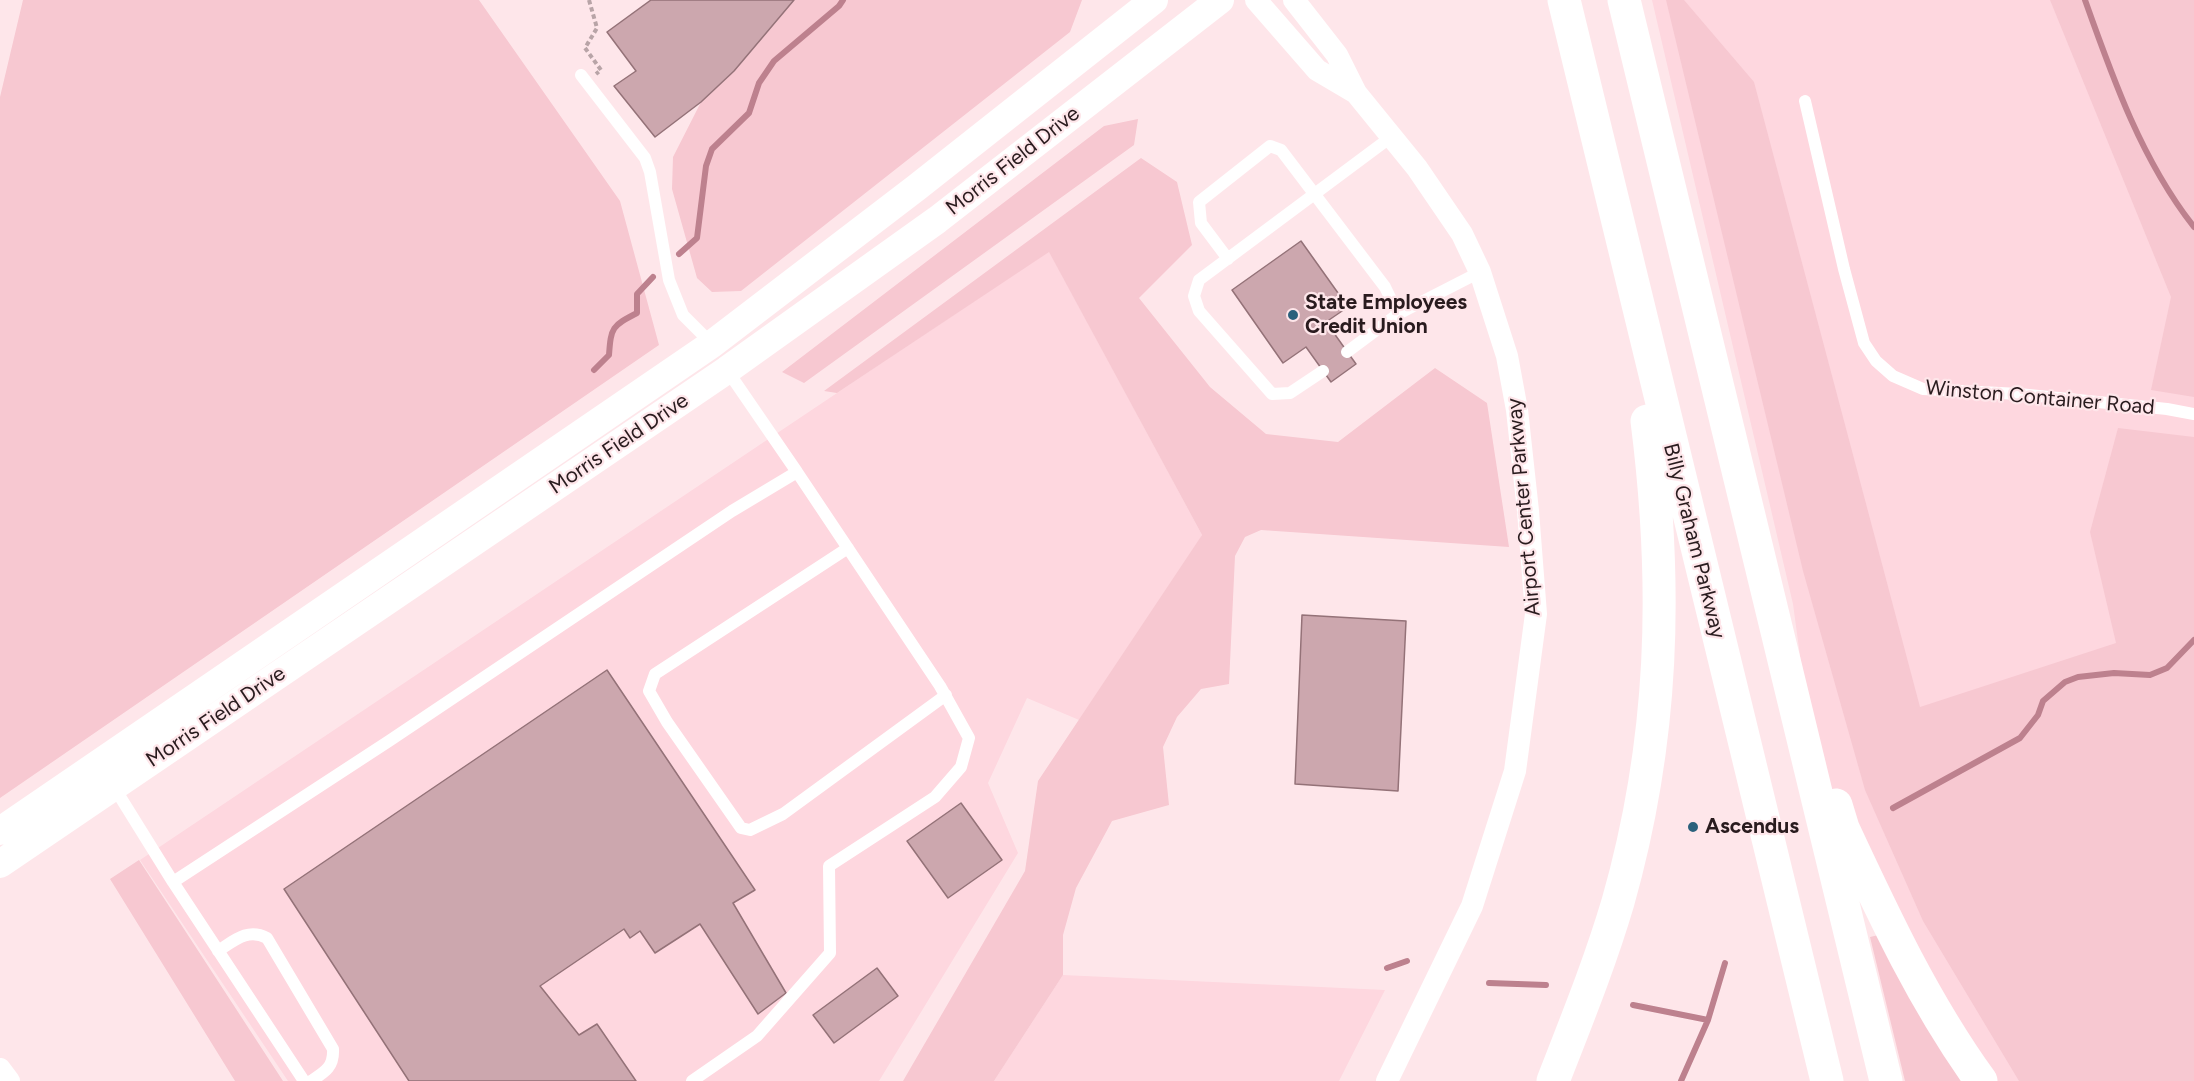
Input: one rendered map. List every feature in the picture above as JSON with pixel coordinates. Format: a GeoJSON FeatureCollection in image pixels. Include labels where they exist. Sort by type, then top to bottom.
{"type":"FeatureCollection","features":[{"type":"Feature","properties":{"kind":"highway","name":"Billy Graham Parkway"},"geometry":{"type":"LineString","coordinates":[[1564,0],[1827,1081]]}},
{"type":"Feature","properties":{"kind":"highway"},"geometry":{"type":"LineString","coordinates":[[1624,0],[1886,1081]]}},
{"type":"Feature","properties":{"kind":"highway"},"geometry":{"type":"LineString","coordinates":[[1552,1081],[1593,976],[1618,903],[1635,834],[1657,694],[1661,612],[1658,517],[1625,258]]}},
{"type":"Feature","properties":{"kind":"highway"},"geometry":{"type":"LineString","coordinates":[[1769,595],[1844,828],[1908,964],[1963,1055],[1982,1081]]}},
{"type":"Feature","properties":{"kind":"street","name":"Morris Field Drive"},"geometry":{"type":"LineString","coordinates":[[0,864],[105,775],[712,344],[916,188],[1154,0]]}},
{"type":"Feature","properties":{"kind":"street","name":"Morris Field Drive"},"geometry":{"type":"LineString","coordinates":[[0,831],[105,775],[727,370],[937,220],[1220,0]]}},
{"type":"Feature","properties":{"kind":"street","name":"Airport Center Parkway"},"geometry":{"type":"LineString","coordinates":[[1256,0],[1317,70],[1356,93]]}},
{"type":"Feature","properties":{"kind":"street","name":"Airport Center Parkway"},"geometry":{"type":"LineString","coordinates":[[1294,0],[1337,55],[1356,93],[1417,168],[1462,234],[1480,272],[1507,356],[1525,489],[1536,614],[1515,771],[1472,906],[1387,1081]]}},
{"type":"Feature","properties":{"kind":"street"},"geometry":{"type":"LineString","coordinates":[[712,344],[727,370]]}},
{"type":"Feature","properties":{"kind":"street"},"geometry":{"type":"LineString","coordinates":[[0,1069],[9,1081]]}},
{"type":"Feature","properties":{"kind":"lane"},"geometry":{"type":"LineString","coordinates":[[581,75],[645,158],[650,172],[669,280],[683,315],[712,344]]}},
{"type":"Feature","properties":{"kind":"lane","name":"Winston Container Road"},"geometry":{"type":"LineString","coordinates":[[1805,101],[1844,269],[1864,343],[1876,361],[1893,376],[1923,389],[2019,394],[2167,409],[2194,414]]}},
{"type":"Feature","properties":{"kind":"lane"},"geometry":{"type":"LineString","coordinates":[[1323,371],[1290,393],[1272,394],[1199,311],[1194,296],[1199,280],[1391,137]]}},
{"type":"Feature","properties":{"kind":"lane"},"geometry":{"type":"LineString","coordinates":[[1228,259],[1201,224],[1199,202],[1270,146],[1281,150],[1385,287],[1398,315]]}},
{"type":"Feature","properties":{"kind":"lane"},"geometry":{"type":"LineString","coordinates":[[1347,352],[1398,315],[1480,272]]}},
{"type":"Feature","properties":{"kind":"lane"},"geometry":{"type":"LineString","coordinates":[[692,1081],[757,1036],[830,953],[829,866],[935,797],[961,767],[969,738],[946,695],[727,370]]}},
{"type":"Feature","properties":{"kind":"lane"},"geometry":{"type":"LineString","coordinates":[[173,882],[732,511],[797,472]]}},
{"type":"Feature","properties":{"kind":"lane"},"geometry":{"type":"LineString","coordinates":[[848,548],[655,674],[649,691],[667,722],[741,828],[750,830],[783,814],[946,695]]}},
{"type":"Feature","properties":{"kind":"lane"},"geometry":{"type":"LineString","coordinates":[[105,775],[304,1081]]}},
{"type":"Feature","properties":{"kind":"lane"},"geometry":{"type":"LineString","coordinates":[[218,951],[244,934],[256,932],[267,938],[333,1049],[333,1059],[328,1069],[311,1081]]}},
{"type":"Feature","properties":{"kind":"path"},"geometry":{"type":"LineString","coordinates":[[589,0],[597,28],[585,48],[601,70]]}},
{"type":"Feature","properties":{"kind":"shaded area"},"geometry":{"type":"Polygon","coordinates":[[[23,0],[479,0],[620,201],[659,345],[0,798],[0,97],[23,0]]]}},
{"type":"Feature","properties":{"kind":"shaded area"},"geometry":{"type":"Polygon","coordinates":[[[794,0],[1082,0],[1070,32],[741,291],[712,292],[697,278],[672,189],[673,157],[701,102],[734,71],[794,0]]]}},
{"type":"Feature","properties":{"kind":"shaded area"},"geometry":{"type":"Polygon","coordinates":[[[1652,0],[2194,0],[2194,1081],[1981,1081],[1843,828],[1809,722],[1793,604],[1652,0]]]}},
{"type":"Feature","properties":{"kind":"shaded area"},"geometry":{"type":"Polygon","coordinates":[[[1666,0],[1684,0],[1754,82],[1920,707],[2116,643],[2090,532],[2118,428],[2194,437],[2194,1081],[2019,1081],[1923,921],[1865,790],[1803,571],[1666,0]]]}},
{"type":"Feature","properties":{"kind":"shaded area"},"geometry":{"type":"Polygon","coordinates":[[[2050,0],[2194,0],[2194,397],[2151,390],[2171,297],[2050,0]]]}},
{"type":"Feature","properties":{"kind":"shaded area"},"geometry":{"type":"Polygon","coordinates":[[[1138,119],[1134,145],[804,383],[782,372],[1104,126],[1138,119]]]}},
{"type":"Feature","properties":{"kind":"shaded area"},"geometry":{"type":"Polygon","coordinates":[[[1141,158],[1177,182],[1192,245],[1139,298],[1210,387],[1266,434],[1338,442],[1435,368],[1487,403],[1509,547],[1261,530],[1245,537],[1235,556],[1229,684],[1201,689],[1177,717],[1163,747],[1169,805],[1112,821],[1076,888],[1063,935],[1063,975],[994,1081],[903,1081],[1025,871],[1038,781],[1202,535],[1049,252],[837,393],[824,391],[1141,158]]]}},
{"type":"Feature","properties":{"kind":"shaded area"},"geometry":{"type":"Polygon","coordinates":[[[1049,251],[1202,535],[1110,733],[1027,698],[988,783],[1018,853],[879,1081],[288,1081],[140,860],[1049,251]]]}},
{"type":"Feature","properties":{"kind":"shaded area"},"geometry":{"type":"Polygon","coordinates":[[[139,860],[283,1081],[235,1081],[110,879],[139,860]]]}},
{"type":"Feature","properties":{"kind":"shaded area"},"geometry":{"type":"Polygon","coordinates":[[[1883,934],[1968,1081],[1905,1081],[1870,937],[1883,934]]]}},
{"type":"Feature","properties":{"kind":"shaded area"},"geometry":{"type":"Polygon","coordinates":[[[1063,975],[1385,990],[1339,1081],[994,1081],[1063,975]]]}},
{"type":"Feature","properties":{"kind":"building"},"geometry":{"type":"Polygon","coordinates":[[[651,0],[794,0],[734,71],[701,102],[655,137],[614,86],[636,71],[607,32],[651,0]]]}},
{"type":"Feature","properties":{"kind":"building","name":"State Employees Credit Union"},"geometry":{"type":"Polygon","coordinates":[[[1301,241],[1348,307],[1326,322],[1356,364],[1331,382],[1306,347],[1283,363],[1232,290],[1301,241]]]}},
{"type":"Feature","properties":{"kind":"building"},"geometry":{"type":"Polygon","coordinates":[[[1302,615],[1406,621],[1398,791],[1295,784],[1302,615]]]}},
{"type":"Feature","properties":{"kind":"building"},"geometry":{"type":"Polygon","coordinates":[[[607,670],[755,890],[733,903],[786,993],[758,1014],[700,924],[655,953],[640,931],[630,938],[624,929],[540,986],[579,1035],[597,1024],[636,1081],[409,1081],[284,889],[607,670]]]}},
{"type":"Feature","properties":{"kind":"building"},"geometry":{"type":"Polygon","coordinates":[[[961,803],[1002,860],[948,898],[907,841],[961,803]]]}},
{"type":"Feature","properties":{"kind":"building"},"geometry":{"type":"Polygon","coordinates":[[[877,968],[898,996],[834,1043],[813,1015],[877,968]]]}},
{"type":"Feature","properties":{"kind":"waterway"},"geometry":{"type":"LineString","coordinates":[[679,254],[697,238],[706,166],[712,149],[749,113],[759,83],[774,61],[839,6],[843,0]]}},
{"type":"Feature","properties":{"kind":"waterway"},"geometry":{"type":"LineString","coordinates":[[2085,0],[2130,118],[2159,175],[2194,227]]}},
{"type":"Feature","properties":{"kind":"waterway"},"geometry":{"type":"LineString","coordinates":[[594,370],[609,355],[614,328],[637,313],[637,294],[653,277]]}},
{"type":"Feature","properties":{"kind":"waterway"},"geometry":{"type":"LineString","coordinates":[[1893,808],[2020,738],[2038,715],[2043,701],[2065,682],[2078,677],[2114,673],[2150,675],[2167,668],[2194,640]]}},
{"type":"Feature","properties":{"kind":"waterway"},"geometry":{"type":"LineString","coordinates":[[1387,968],[1407,961]]}},
{"type":"Feature","properties":{"kind":"waterway"},"geometry":{"type":"LineString","coordinates":[[1681,1081],[1708,1020],[1725,963]]}},
{"type":"Feature","properties":{"kind":"waterway"},"geometry":{"type":"LineString","coordinates":[[1489,983],[1546,985]]}},
{"type":"Feature","properties":{"kind":"waterway"},"geometry":{"type":"LineString","coordinates":[[1633,1005],[1708,1020]]}},
{"type":"Feature","properties":{"kind":"place","name":"State Employees Credit Union"},"geometry":{"type":"Point","coordinates":[1293,315]}},
{"type":"Feature","properties":{"kind":"place","name":"Ascendus"},"geometry":{"type":"Point","coordinates":[1693,827]}}]}
